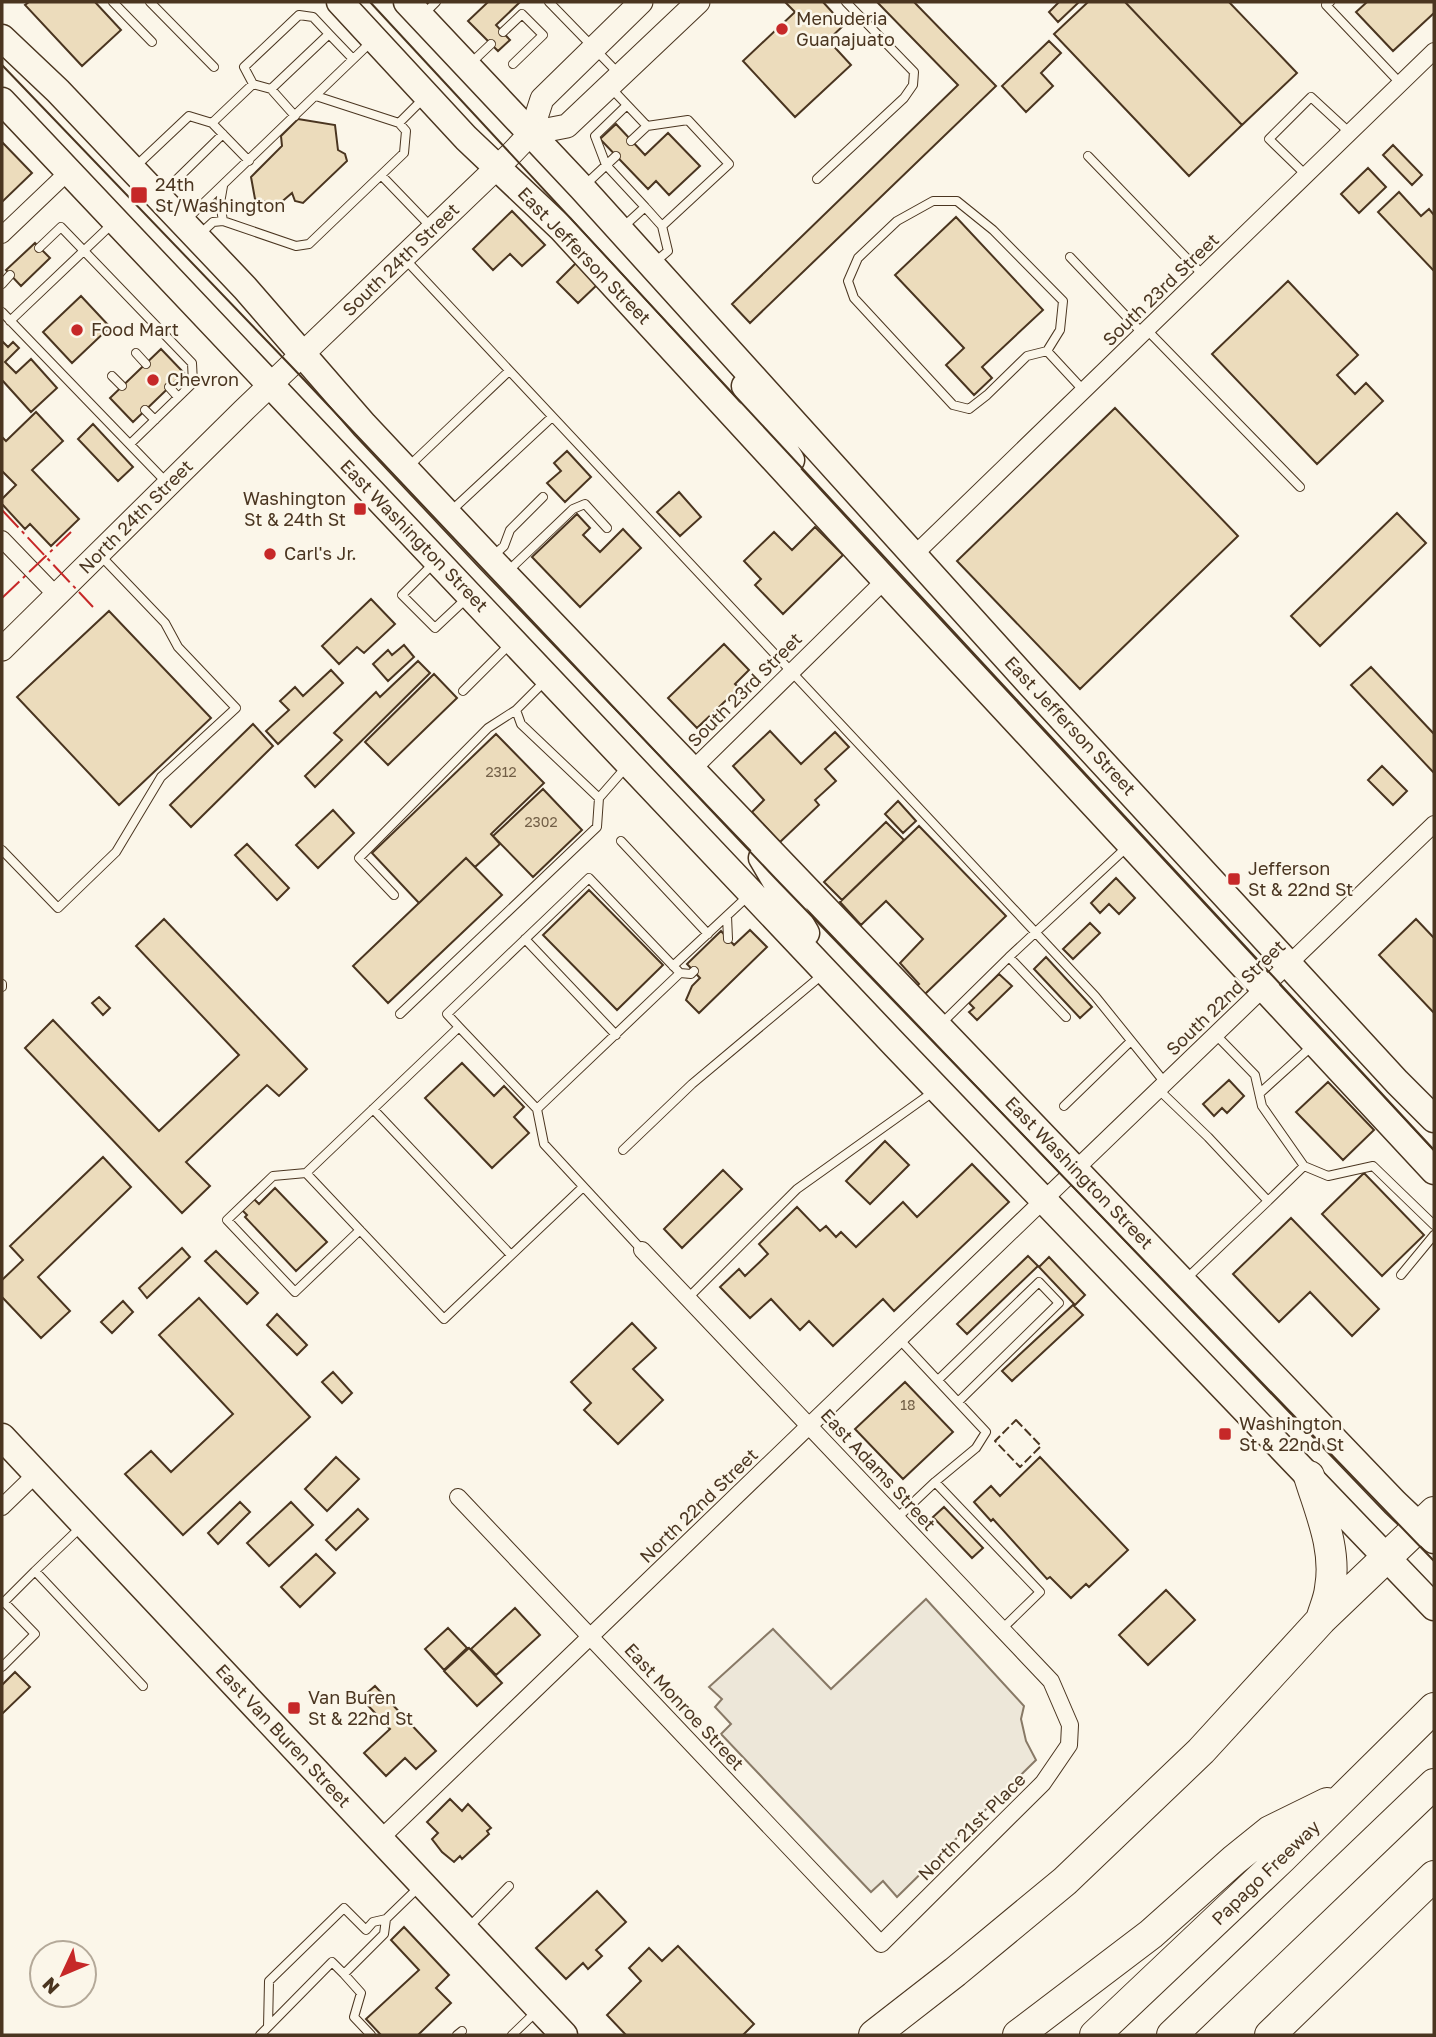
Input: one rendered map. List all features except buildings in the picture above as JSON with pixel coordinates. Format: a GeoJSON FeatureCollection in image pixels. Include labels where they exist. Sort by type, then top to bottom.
{"type":"FeatureCollection","features":[{"type":"Feature","properties":{"kind":"highway"},"geometry":{"type":"LineString","coordinates":[[1309,1476],[1332,1559],[1331,1588],[1321,1620]]}},
{"type":"Feature","properties":{"kind":"highway"},"geometry":{"type":"LineString","coordinates":[[874,2035],[1065,1881],[1201,1751],[1321,1620],[1386,1557],[1430,1526]]}},
{"type":"Feature","properties":{"kind":"highway","name":"Papago Freeway"},"geometry":{"type":"LineString","coordinates":[[1095,2035],[1434,1708]]}},
{"type":"Feature","properties":{"kind":"highway"},"geometry":{"type":"LineString","coordinates":[[1172,2035],[1434,1784]]}},
{"type":"Feature","properties":{"kind":"highway"},"geometry":{"type":"LineString","coordinates":[[1018,2035],[1151,1934],[1270,1831],[1350,1791]]}},
{"type":"Feature","properties":{"kind":"highway"},"geometry":{"type":"LineString","coordinates":[[1199,2035],[1434,1806]]}},
{"type":"Feature","properties":{"kind":"highway"},"geometry":{"type":"LineString","coordinates":[[1270,2035],[1434,1876]]}},
{"type":"Feature","properties":{"kind":"main road","name":"East Jefferson Street"},"geometry":{"type":"LineString","coordinates":[[340,2],[466,138],[561,228],[884,580],[1434,1171]]}},
{"type":"Feature","properties":{"kind":"main road","name":"South 24th Street"},"geometry":{"type":"LineString","coordinates":[[270,385],[531,133],[542,99],[641,2]]}},
{"type":"Feature","properties":{"kind":"main road"},"geometry":{"type":"LineString","coordinates":[[531,133],[567,126],[698,2]]}},
{"type":"Feature","properties":{"kind":"main road","name":"East Jefferson Street"},"geometry":{"type":"LineString","coordinates":[[421,7],[468,66],[1434,1119]]}},
{"type":"Feature","properties":{"kind":"main road","name":"East Washington Street"},"geometry":{"type":"LineString","coordinates":[[2,38],[58,91],[190,230],[364,425],[448,514],[1395,1503],[1430,1526]]}},
{"type":"Feature","properties":{"kind":"main road","name":"East Washington Street"},"geometry":{"type":"LineString","coordinates":[[2,101],[1434,1607]]}},
{"type":"Feature","properties":{"kind":"main road","name":"East Jefferson Street"},"geometry":{"type":"LineString","coordinates":[[710,329],[825,515]]}},
{"type":"Feature","properties":{"kind":"main road","name":"North 24th Street"},"geometry":{"type":"LineString","coordinates":[[2,649],[270,385]]}},
{"type":"Feature","properties":{"kind":"main road","name":"East Washington Street"},"geometry":{"type":"LineString","coordinates":[[726,804],[775,878],[827,971]]}},
{"type":"Feature","properties":{"kind":"main road","name":"East Van Buren Street"},"geometry":{"type":"LineString","coordinates":[[2,1437],[564,2035]]}},
{"type":"Feature","properties":{"kind":"street","name":"South 23rd Street"},"geometry":{"type":"LineString","coordinates":[[914,555],[1434,51]]}},
{"type":"Feature","properties":{"kind":"street"},"geometry":{"type":"LineString","coordinates":[[2,234],[69,171]]}},
{"type":"Feature","properties":{"kind":"street"},"geometry":{"type":"LineString","coordinates":[[2,539],[57,596]]}},
{"type":"Feature","properties":{"kind":"street","name":"South 23rd Street"},"geometry":{"type":"LineString","coordinates":[[693,769],[884,580]]}},
{"type":"Feature","properties":{"kind":"street","name":"South 22nd Street"},"geometry":{"type":"LineString","coordinates":[[1045,1200],[1434,824]]}},
{"type":"Feature","properties":{"kind":"street","name":"North 22nd Street"},"geometry":{"type":"LineString","coordinates":[[380,1839],[1045,1200]]}},
{"type":"Feature","properties":{"kind":"street","name":"East Adams Street"},"geometry":{"type":"LineString","coordinates":[[642,1250],[1051,1681],[1070,1725]]}},
{"type":"Feature","properties":{"kind":"street"},"geometry":{"type":"LineString","coordinates":[[2,1507],[36,1474]]}},
{"type":"Feature","properties":{"kind":"street","name":"East Monroe Street"},"geometry":{"type":"LineString","coordinates":[[458,1497],[881,1944]]}},
{"type":"Feature","properties":{"kind":"street","name":"North 21st Place"},"geometry":{"type":"LineString","coordinates":[[881,1944],[1043,1783],[1069,1745],[1070,1725]]}},
{"type":"Feature","properties":{"kind":"lane"},"geometry":{"type":"LineString","coordinates":[[113,2],[152,42]]}},
{"type":"Feature","properties":{"kind":"lane"},"geometry":{"type":"LineString","coordinates":[[150,2],[214,67]]}},
{"type":"Feature","properties":{"kind":"lane"},"geometry":{"type":"LineString","coordinates":[[549,2],[594,48],[627,105],[647,126]]}},
{"type":"Feature","properties":{"kind":"lane"},"geometry":{"type":"LineString","coordinates":[[817,179],[904,98],[913,85],[914,72],[846,2]]}},
{"type":"Feature","properties":{"kind":"lane"},"geometry":{"type":"LineString","coordinates":[[1330,2],[1326,5],[1401,84]]}},
{"type":"Feature","properties":{"kind":"lane"},"geometry":{"type":"LineString","coordinates":[[503,32],[522,13],[543,35],[513,64]]}},
{"type":"Feature","properties":{"kind":"lane"},"geometry":{"type":"LineString","coordinates":[[295,116],[271,89],[253,83],[244,67],[299,15],[313,17],[353,59]]}},
{"type":"Feature","properties":{"kind":"lane"},"geometry":{"type":"LineString","coordinates":[[271,89],[329,34]]}},
{"type":"Feature","properties":{"kind":"lane"},"geometry":{"type":"LineString","coordinates":[[190,230],[223,186],[374,38]]}},
{"type":"Feature","properties":{"kind":"lane"},"geometry":{"type":"LineString","coordinates":[[468,66],[491,44]]}},
{"type":"Feature","properties":{"kind":"lane"},"geometry":{"type":"LineString","coordinates":[[212,122],[253,83]]}},
{"type":"Feature","properties":{"kind":"lane"},"geometry":{"type":"LineString","coordinates":[[190,230],[223,221],[296,246],[309,244],[404,153],[406,131],[399,123],[316,96]]}},
{"type":"Feature","properties":{"kind":"lane"},"geometry":{"type":"LineString","coordinates":[[399,123],[427,96]]}},
{"type":"Feature","properties":{"kind":"lane"},"geometry":{"type":"LineString","coordinates":[[1307,176],[1269,139],[1311,97],[1350,134]]}},
{"type":"Feature","properties":{"kind":"lane"},"geometry":{"type":"LineString","coordinates":[[627,105],[595,136],[606,165],[662,226],[668,251],[652,265]]}},
{"type":"Feature","properties":{"kind":"lane"},"geometry":{"type":"LineString","coordinates":[[133,170],[189,116],[212,122],[249,161]]}},
{"type":"Feature","properties":{"kind":"lane"},"geometry":{"type":"LineString","coordinates":[[631,141],[647,126],[688,120],[729,164],[662,226]]}},
{"type":"Feature","properties":{"kind":"lane"},"geometry":{"type":"LineString","coordinates":[[176,180],[223,134]]}},
{"type":"Feature","properties":{"kind":"lane"},"geometry":{"type":"LineString","coordinates":[[582,188],[616,156]]}},
{"type":"Feature","properties":{"kind":"lane"},"geometry":{"type":"LineString","coordinates":[[1088,156],[1204,276]]}},
{"type":"Feature","properties":{"kind":"lane"},"geometry":{"type":"LineString","coordinates":[[381,175],[433,229]]}},
{"type":"Feature","properties":{"kind":"lane"},"geometry":{"type":"LineString","coordinates":[[223,186],[220,203],[223,221]]}},
{"type":"Feature","properties":{"kind":"lane"},"geometry":{"type":"LineString","coordinates":[[933,201],[957,201],[993,230],[1063,301],[1060,330],[1047,351],[1027,356],[969,409],[953,405],[854,298],[848,281],[858,258],[897,221],[933,201]]}},
{"type":"Feature","properties":{"kind":"lane"},"geometry":{"type":"LineString","coordinates":[[620,230],[645,207]]}},
{"type":"Feature","properties":{"kind":"lane"},"geometry":{"type":"LineString","coordinates":[[10,321],[116,221]]}},
{"type":"Feature","properties":{"kind":"lane"},"geometry":{"type":"LineString","coordinates":[[39,248],[61,227],[192,363],[193,383],[130,444]]}},
{"type":"Feature","properties":{"kind":"lane"},"geometry":{"type":"LineString","coordinates":[[1070,257],[1300,487]]}},
{"type":"Feature","properties":{"kind":"lane"},"geometry":{"type":"LineString","coordinates":[[403,258],[1095,996],[1132,1041],[1163,1087],[1268,1201]]}},
{"type":"Feature","properties":{"kind":"lane"},"geometry":{"type":"LineString","coordinates":[[2,284],[10,275]]}},
{"type":"Feature","properties":{"kind":"lane"},"geometry":{"type":"LineString","coordinates":[[2,312],[169,485]]}},
{"type":"Feature","properties":{"kind":"lane"},"geometry":{"type":"LineString","coordinates":[[1047,351],[1085,391]]}},
{"type":"Feature","properties":{"kind":"lane"},"geometry":{"type":"LineString","coordinates":[[136,353],[146,364]]}},
{"type":"Feature","properties":{"kind":"lane"},"geometry":{"type":"LineString","coordinates":[[406,469],[509,371]]}},
{"type":"Feature","properties":{"kind":"lane"},"geometry":{"type":"LineString","coordinates":[[112,376],[122,386]]}},
{"type":"Feature","properties":{"kind":"lane"},"geometry":{"type":"LineString","coordinates":[[169,387],[178,397]]}},
{"type":"Feature","properties":{"kind":"lane"},"geometry":{"type":"LineString","coordinates":[[145,410],[155,420]]}},
{"type":"Feature","properties":{"kind":"lane"},"geometry":{"type":"LineString","coordinates":[[448,514],[552,417]]}},
{"type":"Feature","properties":{"kind":"lane"},"geometry":{"type":"LineString","coordinates":[[498,566],[510,530],[543,497]]}},
{"type":"Feature","properties":{"kind":"lane"},"geometry":{"type":"LineString","coordinates":[[498,566],[573,509],[585,504],[607,528]]}},
{"type":"Feature","properties":{"kind":"lane"},"geometry":{"type":"LineString","coordinates":[[2,850],[58,908],[116,852],[161,777],[236,708],[178,647],[165,623],[99,555]]}},
{"type":"Feature","properties":{"kind":"lane"},"geometry":{"type":"LineString","coordinates":[[437,560],[402,595],[435,628],[470,595]]}},
{"type":"Feature","properties":{"kind":"lane"},"geometry":{"type":"LineString","coordinates":[[463,691],[514,641]]}},
{"type":"Feature","properties":{"kind":"lane"},"geometry":{"type":"LineString","coordinates":[[394,895],[359,858],[488,728],[516,710],[549,678]]}},
{"type":"Feature","properties":{"kind":"lane"},"geometry":{"type":"LineString","coordinates":[[516,710],[521,723],[599,798]]}},
{"type":"Feature","properties":{"kind":"lane"},"geometry":{"type":"LineString","coordinates":[[400,1014],[597,827],[599,798],[630,763]]}},
{"type":"Feature","properties":{"kind":"lane"},"geometry":{"type":"LineString","coordinates":[[621,841],[708,933]]}},
{"type":"Feature","properties":{"kind":"lane"},"geometry":{"type":"LineString","coordinates":[[938,1026],[1130,845]]}},
{"type":"Feature","properties":{"kind":"lane"},"geometry":{"type":"LineString","coordinates":[[642,1250],[544,1144],[537,1109],[447,1014],[589,878],[677,969],[691,974],[694,971]]}},
{"type":"Feature","properties":{"kind":"lane"},"geometry":{"type":"LineString","coordinates":[[537,1109],[616,1035],[708,933],[753,892]]}},
{"type":"Feature","properties":{"kind":"lane"},"geometry":{"type":"LineString","coordinates":[[727,916],[728,939]]}},
{"type":"Feature","properties":{"kind":"lane"},"geometry":{"type":"LineString","coordinates":[[525,939],[616,1035]]}},
{"type":"Feature","properties":{"kind":"lane"},"geometry":{"type":"LineString","coordinates":[[1009,957],[1066,1017]]}},
{"type":"Feature","properties":{"kind":"lane"},"geometry":{"type":"LineString","coordinates":[[623,1150],[692,1084],[827,971]]}},
{"type":"Feature","properties":{"kind":"lane"},"geometry":{"type":"LineString","coordinates":[[360,1230],[295,1292],[227,1220],[273,1176],[306,1173],[460,1027]]}},
{"type":"Feature","properties":{"kind":"lane"},"geometry":{"type":"LineString","coordinates":[[1216,1035],[1255,1075],[1262,1106],[1304,1166],[1328,1176],[1373,1167],[1434,1225]]}},
{"type":"Feature","properties":{"kind":"lane"},"geometry":{"type":"LineString","coordinates":[[1064,1106],[1132,1041]]}},
{"type":"Feature","properties":{"kind":"lane"},"geometry":{"type":"LineString","coordinates":[[1260,1093],[1315,1043]]}},
{"type":"Feature","properties":{"kind":"lane"},"geometry":{"type":"LineString","coordinates":[[688,1298],[797,1189],[938,1088]]}},
{"type":"Feature","properties":{"kind":"lane"},"geometry":{"type":"LineString","coordinates":[[373,1109],[511,1255]]}},
{"type":"Feature","properties":{"kind":"lane"},"geometry":{"type":"LineString","coordinates":[[1183,1281],[1304,1166]]}},
{"type":"Feature","properties":{"kind":"lane"},"geometry":{"type":"LineString","coordinates":[[306,1173],[444,1319],[583,1186]]}},
{"type":"Feature","properties":{"kind":"lane"},"geometry":{"type":"LineString","coordinates":[[1401,1275],[1434,1236]]}},
{"type":"Feature","properties":{"kind":"lane"},"geometry":{"type":"LineString","coordinates":[[938,1380],[1039,1282],[1059,1304],[958,1402]]}},
{"type":"Feature","properties":{"kind":"lane"},"geometry":{"type":"LineString","coordinates":[[897,1518],[976,1448],[986,1432],[900,1340]]}},
{"type":"Feature","properties":{"kind":"lane"},"geometry":{"type":"LineString","coordinates":[[935,1482],[1040,1592],[1002,1629]]}},
{"type":"Feature","properties":{"kind":"lane"},"geometry":{"type":"LineString","coordinates":[[2,1667],[35,1634],[3,1602],[83,1525]]}},
{"type":"Feature","properties":{"kind":"lane"},"geometry":{"type":"LineString","coordinates":[[35,1571],[143,1686]]}},
{"type":"Feature","properties":{"kind":"lane"},"geometry":{"type":"LineString","coordinates":[[268,2027],[269,1981],[344,1908],[366,1930],[373,1922],[386,1919],[422,1884]]}},
{"type":"Feature","properties":{"kind":"lane"},"geometry":{"type":"LineString","coordinates":[[465,1931],[509,1886]]}},
{"type":"Feature","properties":{"kind":"lane"},"geometry":{"type":"LineString","coordinates":[[344,1973],[384,1934],[386,1919]]}},
{"type":"Feature","properties":{"kind":"lane"},"geometry":{"type":"LineString","coordinates":[[260,2035],[332,1962],[361,1993],[354,2017],[371,2035]]}},
{"type":"Feature","properties":{"kind":"lane"},"geometry":{"type":"LineString","coordinates":[[512,2035],[539,2009]]}},
{"type":"Feature","properties":{"kind":"shaded area"},"geometry":{"type":"Polygon","coordinates":[[[926,1599],[1024,1706],[1021,1719],[1026,1741],[1036,1760],[897,1897],[883,1881],[871,1892],[721,1734],[731,1724],[715,1707],[722,1699],[709,1687],[773,1629],[831,1689],[926,1599]]]}},
{"type":"Feature","properties":{"kind":"tram line"},"geometry":{"type":"LineString","coordinates":[[370,2],[1434,1150]]}},
{"type":"Feature","properties":{"kind":"tram line"},"geometry":{"type":"LineString","coordinates":[[2,65],[775,878],[1434,1561]]}},
{"type":"Feature","properties":{"kind":"fence"},"geometry":{"type":"LineString","coordinates":[[1016,1420],[1041,1446],[1020,1467],[995,1441],[1016,1420]]}},
{"type":"Feature","properties":{"kind":"power"},"geometry":{"type":"LineString","coordinates":[[2,510],[93,607]]}},
{"type":"Feature","properties":{"kind":"power"},"geometry":{"type":"LineString","coordinates":[[2,598],[71,532]]}},
{"type":"Feature","properties":{"kind":"place","name":"Menuderia Guanajuato"},"geometry":{"type":"Point","coordinates":[782,29]}},
{"type":"Feature","properties":{"kind":"place","name":"24th St/Washington"},"geometry":{"type":"Point","coordinates":[139,195]}},
{"type":"Feature","properties":{"kind":"place","name":"Food Mart"},"geometry":{"type":"Point","coordinates":[77,330]}},
{"type":"Feature","properties":{"kind":"place","name":"Chevron"},"geometry":{"type":"Point","coordinates":[153,380]}},
{"type":"Feature","properties":{"kind":"place","name":"Washington St & 24th St"},"geometry":{"type":"Point","coordinates":[360,509]}},
{"type":"Feature","properties":{"kind":"place","name":"Carl's Jr."},"geometry":{"type":"Point","coordinates":[270,554]}},
{"type":"Feature","properties":{"kind":"place","name":"Jefferson St & 22nd St"},"geometry":{"type":"Point","coordinates":[1234,879]}},
{"type":"Feature","properties":{"kind":"place","name":"Washington St & 22nd St"},"geometry":{"type":"Point","coordinates":[1225,1434]}},
{"type":"Feature","properties":{"kind":"place","name":"Van Buren St & 22nd St"},"geometry":{"type":"Point","coordinates":[294,1708]}}]}
